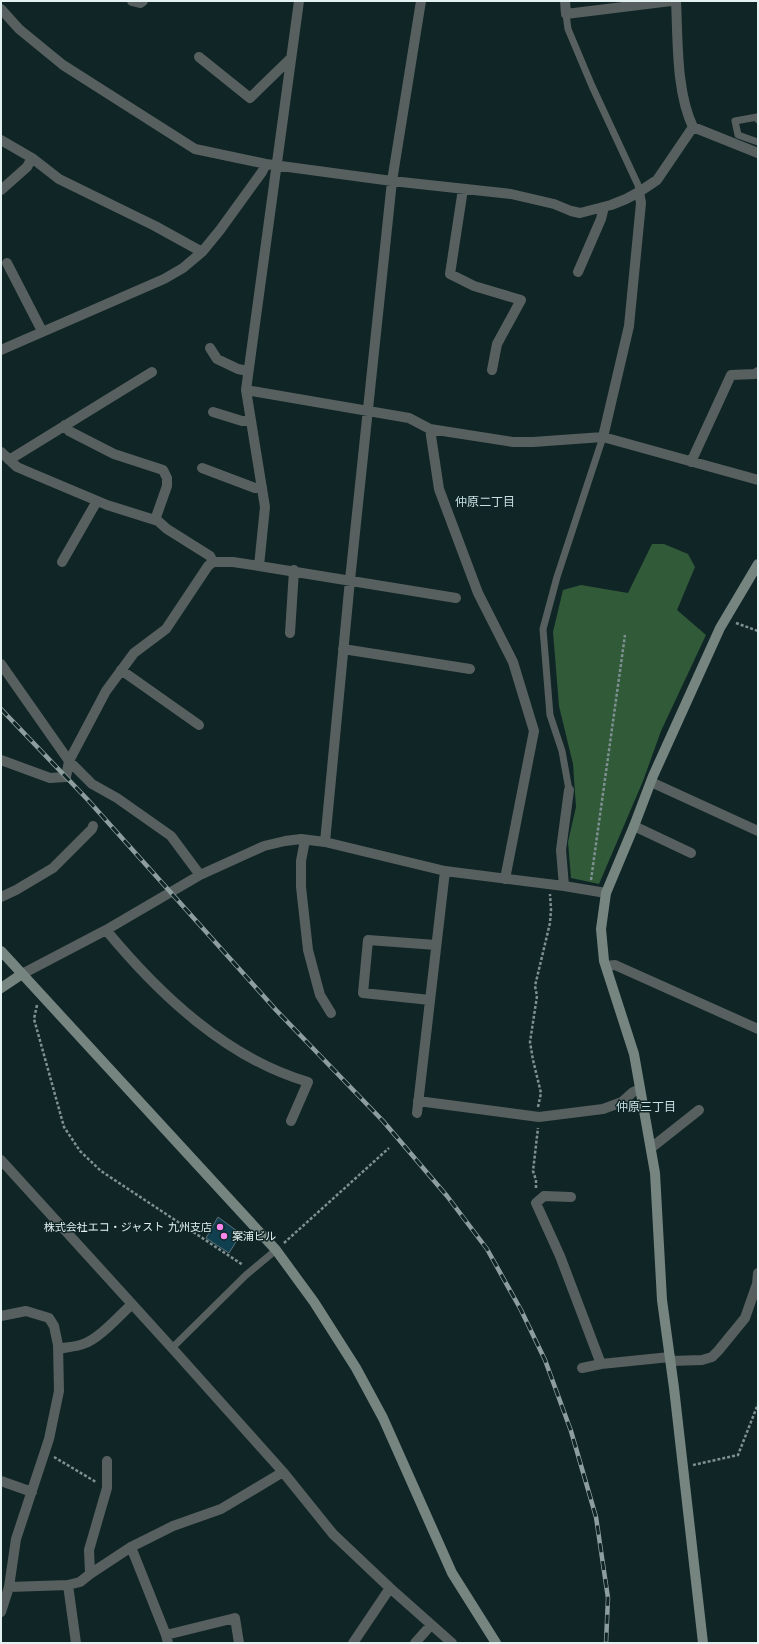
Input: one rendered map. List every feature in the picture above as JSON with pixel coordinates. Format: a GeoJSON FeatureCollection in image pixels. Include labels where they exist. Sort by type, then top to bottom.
{"type":"FeatureCollection","features":[{"type":"Feature","properties":{"kind":"street"},"geometry":{"type":"LineString","coordinates":[[132,1],[140,3],[143,1]]}},
{"type":"Feature","properties":{"kind":"street"},"geometry":{"type":"LineString","coordinates":[[259,566],[265,507],[246,390],[271,164],[300,1]]}},
{"type":"Feature","properties":{"kind":"street"},"geometry":{"type":"LineString","coordinates":[[325,842],[343,649],[392,181],[421,1]]}},
{"type":"Feature","properties":{"kind":"street"},"geometry":{"type":"LineString","coordinates":[[565,1],[566,14],[671,1]]}},
{"type":"Feature","properties":{"kind":"street"},"geometry":{"type":"LineString","coordinates":[[676,1],[682,91],[693,127],[758,153]]}},
{"type":"Feature","properties":{"kind":"street"},"geometry":{"type":"LineString","coordinates":[[1,9],[19,29],[63,65],[196,149],[271,164],[392,181],[511,194],[554,204],[580,213],[626,199],[657,180],[693,127]]}},
{"type":"Feature","properties":{"kind":"street"},"geometry":{"type":"LineString","coordinates":[[200,57],[250,98],[291,58]]}},
{"type":"Feature","properties":{"kind":"street"},"geometry":{"type":"LineString","coordinates":[[1,140],[32,158],[59,179],[155,226],[202,252]]}},
{"type":"Feature","properties":{"kind":"street"},"geometry":{"type":"LineString","coordinates":[[1,190],[27,168],[32,158]]}},
{"type":"Feature","properties":{"kind":"street"},"geometry":{"type":"LineString","coordinates":[[1,350],[164,279],[183,268],[202,252],[262,172],[271,164]]}},
{"type":"Feature","properties":{"kind":"street"},"geometry":{"type":"LineString","coordinates":[[464,189],[450,274],[474,286],[521,300],[497,344],[492,370]]}},
{"type":"Feature","properties":{"kind":"street"},"geometry":{"type":"LineString","coordinates":[[604,437],[629,326],[641,203],[639,192]]}},
{"type":"Feature","properties":{"kind":"street"},"geometry":{"type":"LineString","coordinates":[[578,272],[601,219],[604,206]]}},
{"type":"Feature","properties":{"kind":"street"},"geometry":{"type":"LineString","coordinates":[[7,263],[42,331]]}},
{"type":"Feature","properties":{"kind":"street"},"geometry":{"type":"LineString","coordinates":[[210,348],[217,359],[238,369],[248,371]]}},
{"type":"Feature","properties":{"kind":"street"},"geometry":{"type":"LineString","coordinates":[[9,460],[152,372]]}},
{"type":"Feature","properties":{"kind":"street"},"geometry":{"type":"LineString","coordinates":[[691,462],[731,375],[755,374],[758,372]]}},
{"type":"Feature","properties":{"kind":"street"},"geometry":{"type":"LineString","coordinates":[[246,390],[409,418],[430,429],[513,442],[604,437],[758,480]]}},
{"type":"Feature","properties":{"kind":"street"},"geometry":{"type":"LineString","coordinates":[[213,412],[242,421],[251,421]]}},
{"type":"Feature","properties":{"kind":"street"},"geometry":{"type":"LineString","coordinates":[[65,425],[69,431],[114,454],[163,470],[167,478],[167,486],[155,520]]}},
{"type":"Feature","properties":{"kind":"street"},"geometry":{"type":"LineString","coordinates":[[430,429],[439,489],[478,593],[513,662],[534,731],[505,879]]}},
{"type":"Feature","properties":{"kind":"street"},"geometry":{"type":"LineString","coordinates":[[1,452],[17,467],[96,501],[155,520],[183,540],[210,556],[213,562]]}},
{"type":"Feature","properties":{"kind":"street"},"geometry":{"type":"LineString","coordinates":[[202,468],[255,488],[262,487]]}},
{"type":"Feature","properties":{"kind":"street"},"geometry":{"type":"LineString","coordinates":[[62,562],[96,501]]}},
{"type":"Feature","properties":{"kind":"street"},"geometry":{"type":"LineString","coordinates":[[1,760],[50,778],[66,777],[69,761],[106,691],[134,653],[166,629],[208,566],[213,562],[233,562],[294,570],[456,598]]}},
{"type":"Feature","properties":{"kind":"street"},"geometry":{"type":"LineString","coordinates":[[703,1643],[662,1300],[655,1173],[634,1054],[606,966],[601,929],[606,894],[651,782],[720,628],[757,569]]}},
{"type":"Feature","properties":{"kind":"street"},"geometry":{"type":"LineString","coordinates":[[290,633],[294,570]]}},
{"type":"Feature","properties":{"kind":"street"},"geometry":{"type":"LineString","coordinates":[[343,649],[470,669]]}},
{"type":"Feature","properties":{"kind":"street"},"geometry":{"type":"LineString","coordinates":[[1,664],[69,761],[92,784],[117,798],[171,836],[200,875]]}},
{"type":"Feature","properties":{"kind":"street"},"geometry":{"type":"LineString","coordinates":[[121,670],[199,725]]}},
{"type":"Feature","properties":{"kind":"street"},"geometry":{"type":"LineString","coordinates":[[651,782],[758,831]]}},
{"type":"Feature","properties":{"kind":"street"},"geometry":{"type":"LineString","coordinates":[[564,886],[561,850],[570,790]]}},
{"type":"Feature","properties":{"kind":"street"},"geometry":{"type":"LineString","coordinates":[[1,897],[53,868],[93,826]]}},
{"type":"Feature","properties":{"kind":"street"},"geometry":{"type":"LineString","coordinates":[[634,826],[691,853]]}},
{"type":"Feature","properties":{"kind":"street"},"geometry":{"type":"LineString","coordinates":[[1,988],[22,974],[106,930],[200,875],[264,846],[285,841],[305,840],[325,842],[446,871],[564,886],[606,894]]}},
{"type":"Feature","properties":{"kind":"street"},"geometry":{"type":"LineString","coordinates":[[305,840],[301,861],[301,887],[308,950],[320,995],[331,1013]]}},
{"type":"Feature","properties":{"kind":"street"},"geometry":{"type":"LineString","coordinates":[[416,1113],[446,871]]}},
{"type":"Feature","properties":{"kind":"street"},"geometry":{"type":"LineString","coordinates":[[106,930],[170,998],[201,1024],[228,1044],[254,1059],[287,1076],[308,1082],[291,1121]]}},
{"type":"Feature","properties":{"kind":"street"},"geometry":{"type":"LineString","coordinates":[[430,1000],[363,993],[368,940],[436,945]]}},
{"type":"Feature","properties":{"kind":"street"},"geometry":{"type":"LineString","coordinates":[[1,951],[276,1250],[318,1308],[356,1368],[383,1418],[452,1573],[496,1643]]}},
{"type":"Feature","properties":{"kind":"street"},"geometry":{"type":"LineString","coordinates":[[606,966],[615,965],[758,1030]]}},
{"type":"Feature","properties":{"kind":"street"},"geometry":{"type":"LineString","coordinates":[[418,1101],[539,1116],[603,1109],[622,1102],[633,1092],[640,1089]]}},
{"type":"Feature","properties":{"kind":"street"},"geometry":{"type":"LineString","coordinates":[[651,1148],[699,1110]]}},
{"type":"Feature","properties":{"kind":"street"},"geometry":{"type":"LineString","coordinates":[[1,1160],[172,1348],[282,1472],[333,1534],[390,1588],[452,1643]]}},
{"type":"Feature","properties":{"kind":"street"},"geometry":{"type":"LineString","coordinates":[[571,1197],[544,1196],[536,1203],[560,1256],[601,1364]]}},
{"type":"Feature","properties":{"kind":"street"},"geometry":{"type":"LineString","coordinates":[[582,1368],[601,1364],[670,1359],[702,1360],[712,1357],[718,1352],[745,1318],[757,1284],[758,1273]]}},
{"type":"Feature","properties":{"kind":"street"},"geometry":{"type":"LineString","coordinates":[[58,1349],[83,1345],[89,1342],[109,1326],[132,1304]]}},
{"type":"Feature","properties":{"kind":"street"},"geometry":{"type":"LineString","coordinates":[[1,1316],[26,1311],[49,1318],[54,1326],[58,1349],[59,1391],[49,1439],[16,1539],[9,1587],[1,1612]]}},
{"type":"Feature","properties":{"kind":"street"},"geometry":{"type":"LineString","coordinates":[[90,1574],[89,1550],[107,1488],[108,1461]]}},
{"type":"Feature","properties":{"kind":"street"},"geometry":{"type":"LineString","coordinates":[[9,1587],[68,1585],[80,1582],[131,1547],[173,1526],[221,1510],[282,1472]]}},
{"type":"Feature","properties":{"kind":"street"},"geometry":{"type":"LineString","coordinates":[[1,1481],[32,1492]]}},
{"type":"Feature","properties":{"kind":"street"},"geometry":{"type":"LineString","coordinates":[[131,1547],[167,1639],[235,1618],[239,1643]]}},
{"type":"Feature","properties":{"kind":"street"},"geometry":{"type":"LineString","coordinates":[[68,1585],[76,1643]]}},
{"type":"Feature","properties":{"kind":"street"},"geometry":{"type":"LineString","coordinates":[[353,1643],[390,1588]]}},
{"type":"Feature","properties":{"kind":"street"},"geometry":{"type":"LineString","coordinates":[[415,1643],[431,1625]]}},
{"type":"Feature","properties":{"kind":"lane"},"geometry":{"type":"LineString","coordinates":[[566,14],[568,29],[595,94],[638,185],[639,192]]}},
{"type":"Feature","properties":{"kind":"lane"},"geometry":{"type":"LineString","coordinates":[[758,120],[757,117],[735,121],[738,135],[758,142]]}},
{"type":"Feature","properties":{"kind":"lane"},"geometry":{"type":"LineString","coordinates":[[570,790],[562,751],[550,715],[543,629],[557,578],[604,437]]}},
{"type":"Feature","properties":{"kind":"lane"},"geometry":{"type":"LineString","coordinates":[[172,1348],[252,1270],[276,1250]]}},
{"type":"Feature","properties":{"kind":"path"},"geometry":{"type":"LineString","coordinates":[[726,618],[758,631]]}},
{"type":"Feature","properties":{"kind":"path"},"geometry":{"type":"LineString","coordinates":[[590,891],[625,635]]}},
{"type":"Feature","properties":{"kind":"path"},"geometry":{"type":"LineString","coordinates":[[536,1203],[536,1180],[533,1171],[539,1116],[538,1107],[541,1093],[530,1042],[537,996],[536,986],[551,916],[550,884]]}},
{"type":"Feature","properties":{"kind":"path"},"geometry":{"type":"LineString","coordinates":[[43,997],[37,1005],[34,1019],[64,1127],[80,1151],[101,1171],[252,1270]]}},
{"type":"Feature","properties":{"kind":"path"},"geometry":{"type":"LineString","coordinates":[[276,1250],[389,1148]]}},
{"type":"Feature","properties":{"kind":"path"},"geometry":{"type":"LineString","coordinates":[[683,1467],[738,1455],[758,1404]]}},
{"type":"Feature","properties":{"kind":"path"},"geometry":{"type":"LineString","coordinates":[[44,1452],[107,1488]]}},
{"type":"Feature","properties":{"kind":"green space"},"geometry":{"type":"Polygon","coordinates":[[[652,544],[664,544],[688,554],[695,567],[677,610],[706,635],[661,731],[643,781],[599,884],[571,878],[568,842],[576,807],[573,764],[559,706],[553,632],[563,590],[581,585],[628,593],[652,544]]]}},
{"type":"Feature","properties":{"kind":"building","name":"案浦ビル"},"geometry":{"type":"Polygon","coordinates":[[[218,1217],[241,1234],[229,1253],[206,1238],[218,1217]]]}},
{"type":"Feature","properties":{"kind":"railway"},"geometry":{"type":"LineString","coordinates":[[1,709],[87,799],[276,1010],[383,1121],[447,1196],[487,1249],[521,1310],[545,1360],[571,1431],[596,1517],[608,1598],[606,1643]]}},
{"type":"Feature","properties":{"kind":"place","name":"株式会社エコ・ジャスト 九州支店"},"geometry":{"type":"Point","coordinates":[220,1227]}},
{"type":"Feature","properties":{"kind":"place","name":"案浦ビル"},"geometry":{"type":"Point","coordinates":[224,1236]}},
{"type":"Feature","properties":{"kind":"district","name":"仲原二丁目"},"geometry":{"type":"Point","coordinates":[485,502]}},
{"type":"Feature","properties":{"kind":"district","name":"仲原三丁目"},"geometry":{"type":"Point","coordinates":[646,1107]}}]}
